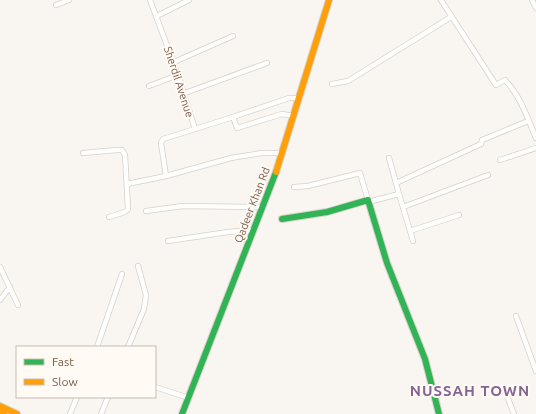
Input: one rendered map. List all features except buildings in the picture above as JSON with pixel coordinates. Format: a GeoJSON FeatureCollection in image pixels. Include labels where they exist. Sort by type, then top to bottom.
{"type":"FeatureCollection","features":[{"type":"Feature","properties":{"kind":"main road","name":"Qadeer Khan Rd"},"geometry":{"type":"LineString","coordinates":[[182,414],[263,207],[294,116],[329,0]]}},
{"type":"Feature","properties":{"kind":"main road","name":"Qadeer Khan Rd"},"geometry":{"type":"LineString","coordinates":[[187,414],[278,180],[333,0]]}},
{"type":"Feature","properties":{"kind":"main road"},"geometry":{"type":"LineString","coordinates":[[282,219],[327,212],[368,201],[387,263],[425,359],[439,414]]}},
{"type":"Feature","properties":{"kind":"main road"},"geometry":{"type":"LineString","coordinates":[[0,406],[16,414]]}},
{"type":"Feature","properties":{"kind":"main road"},"geometry":{"type":"LineString","coordinates":[[0,412],[4,414]]}},
{"type":"Feature","properties":{"kind":"street"},"geometry":{"type":"LineString","coordinates":[[56,5],[69,0]]}},
{"type":"Feature","properties":{"kind":"street","name":"Sherdil Avenue"},"geometry":{"type":"LineString","coordinates":[[150,0],[174,62],[195,129],[233,118],[289,98],[299,98]]}},
{"type":"Feature","properties":{"kind":"street"},"geometry":{"type":"LineString","coordinates":[[157,16],[190,0]]}},
{"type":"Feature","properties":{"kind":"street"},"geometry":{"type":"LineString","coordinates":[[441,0],[451,18],[496,85],[505,80],[511,87],[522,104],[536,138]]}},
{"type":"Feature","properties":{"kind":"street"},"geometry":{"type":"LineString","coordinates":[[532,0],[536,8]]}},
{"type":"Feature","properties":{"kind":"street"},"geometry":{"type":"LineString","coordinates":[[332,84],[348,80],[451,18]]}},
{"type":"Feature","properties":{"kind":"street"},"geometry":{"type":"LineString","coordinates":[[174,62],[233,36]]}},
{"type":"Feature","properties":{"kind":"street"},"geometry":{"type":"LineString","coordinates":[[184,93],[267,63]]}},
{"type":"Feature","properties":{"kind":"street"},"geometry":{"type":"LineString","coordinates":[[149,86],[178,74]]}},
{"type":"Feature","properties":{"kind":"street"},"geometry":{"type":"LineString","coordinates":[[233,118],[238,128],[282,114],[294,116]]}},
{"type":"Feature","properties":{"kind":"street"},"geometry":{"type":"LineString","coordinates":[[396,183],[481,144],[482,140],[528,121]]}},
{"type":"Feature","properties":{"kind":"street"},"geometry":{"type":"LineString","coordinates":[[166,176],[161,143],[163,139],[195,129]]}},
{"type":"Feature","properties":{"kind":"street"},"geometry":{"type":"LineString","coordinates":[[500,160],[536,148]]}},
{"type":"Feature","properties":{"kind":"street"},"geometry":{"type":"LineString","coordinates":[[83,153],[122,150],[125,155],[127,211],[109,217]]}},
{"type":"Feature","properties":{"kind":"street"},"geometry":{"type":"LineString","coordinates":[[127,184],[166,176],[238,157],[282,153]]}},
{"type":"Feature","properties":{"kind":"street"},"geometry":{"type":"LineString","coordinates":[[389,158],[413,241]]}},
{"type":"Feature","properties":{"kind":"street"},"geometry":{"type":"LineString","coordinates":[[294,187],[303,187],[360,173],[368,201],[399,194]]}},
{"type":"Feature","properties":{"kind":"street"},"geometry":{"type":"LineString","coordinates":[[403,207],[488,175]]}},
{"type":"Feature","properties":{"kind":"street"},"geometry":{"type":"LineString","coordinates":[[146,211],[183,206],[263,207]]}},
{"type":"Feature","properties":{"kind":"street"},"geometry":{"type":"LineString","coordinates":[[410,231],[459,214]]}},
{"type":"Feature","properties":{"kind":"street"},"geometry":{"type":"LineString","coordinates":[[168,241],[228,232],[254,230]]}},
{"type":"Feature","properties":{"kind":"street"},"geometry":{"type":"LineString","coordinates":[[128,346],[144,309],[146,295],[138,266]]}},
{"type":"Feature","properties":{"kind":"street"},"geometry":{"type":"LineString","coordinates":[[0,267],[18,305]]}},
{"type":"Feature","properties":{"kind":"street"},"geometry":{"type":"LineString","coordinates":[[97,346],[122,274]]}},
{"type":"Feature","properties":{"kind":"street"},"geometry":{"type":"LineString","coordinates":[[0,300],[10,287]]}},
{"type":"Feature","properties":{"kind":"street"},"geometry":{"type":"LineString","coordinates":[[516,316],[536,371]]}},
{"type":"Feature","properties":{"kind":"street"},"geometry":{"type":"LineString","coordinates":[[156,387],[189,398]]}},
{"type":"Feature","properties":{"kind":"street"},"geometry":{"type":"LineString","coordinates":[[507,396],[514,414]]}},
{"type":"Feature","properties":{"kind":"street"},"geometry":{"type":"LineString","coordinates":[[70,414],[77,398]]}},
{"type":"Feature","properties":{"kind":"street"},"geometry":{"type":"LineString","coordinates":[[101,414],[108,398]]}},
{"type":"Feature","properties":{"kind":"traffic: fast"},"geometry":{"type":"LineString","coordinates":[[182,414],[276,172]]}},
{"type":"Feature","properties":{"kind":"traffic: fast"},"geometry":{"type":"LineString","coordinates":[[282,219],[327,212],[368,200],[387,263],[425,359],[439,414]]}},
{"type":"Feature","properties":{"kind":"traffic: slow"},"geometry":{"type":"LineString","coordinates":[[276,172],[329,0]]}},
{"type":"Feature","properties":{"kind":"traffic: slow"},"geometry":{"type":"LineString","coordinates":[[0,406],[17,414]]}},
{"type":"Feature","properties":{"kind":"traffic: slow"},"geometry":{"type":"LineString","coordinates":[[0,412],[4,414]]}},
{"type":"Feature","properties":{"kind":"district","name":"NUSSAH TOWN"},"geometry":{"type":"Point","coordinates":[470,391]}}]}
